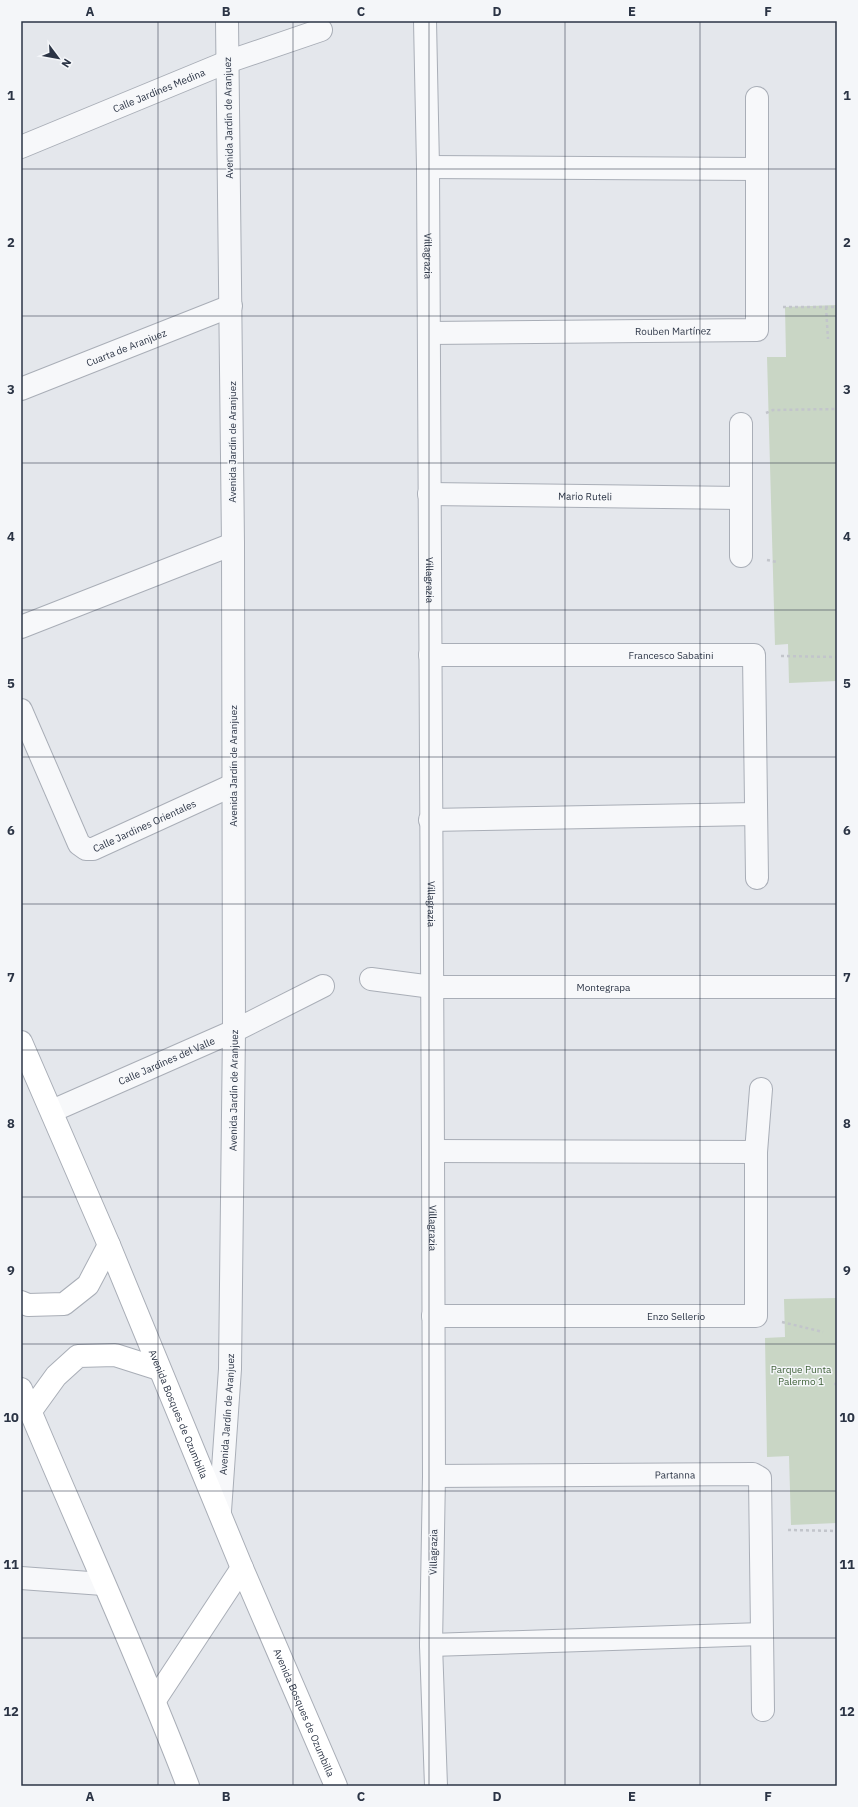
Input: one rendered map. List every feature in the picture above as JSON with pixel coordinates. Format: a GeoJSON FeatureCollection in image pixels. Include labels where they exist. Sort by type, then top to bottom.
{"type":"FeatureCollection","features":[{"type":"Feature","properties":{"kind":"main road","name":"Avenida Bosques de Ozumbilla"},"geometry":{"type":"LineString","coordinates":[[21,1042],[109,1245],[159,1369],[220,1511],[242,1568],[336,1786]]}},
{"type":"Feature","properties":{"kind":"main road"},"geometry":{"type":"LineString","coordinates":[[21,1302],[28,1305],[64,1304],[88,1285],[109,1245]]}},
{"type":"Feature","properties":{"kind":"main road"},"geometry":{"type":"LineString","coordinates":[[30,1412],[56,1376],[78,1356],[115,1355],[159,1369]]}},
{"type":"Feature","properties":{"kind":"main road"},"geometry":{"type":"LineString","coordinates":[[21,1389],[103,1584],[155,1700],[188,1786]]}},
{"type":"Feature","properties":{"kind":"main road"},"geometry":{"type":"LineString","coordinates":[[155,1700],[242,1568]]}},
{"type":"Feature","properties":{"kind":"street","name":"Avenida Jardín de Aranjuez"},"geometry":{"type":"LineString","coordinates":[[220,1511],[230,1369],[234,1030],[233,544],[227,21]]}},
{"type":"Feature","properties":{"kind":"street","name":"Villagrazia"},"geometry":{"type":"LineString","coordinates":[[425,21],[428,167],[430,820],[433,1151],[434,1476],[431,1645],[436,1786]]}},
{"type":"Feature","properties":{"kind":"street","name":"Calle Jardines Medina"},"geometry":{"type":"LineString","coordinates":[[21,147],[227,62],[321,30]]}},
{"type":"Feature","properties":{"kind":"street","name":"Rouben Martínez"},"geometry":{"type":"LineString","coordinates":[[429,333],[756,330],[757,98]]}},
{"type":"Feature","properties":{"kind":"street"},"geometry":{"type":"LineString","coordinates":[[428,167],[757,169]]}},
{"type":"Feature","properties":{"kind":"street","name":"Cuarta de Aranjuez"},"geometry":{"type":"LineString","coordinates":[[21,389],[231,306]]}},
{"type":"Feature","properties":{"kind":"street"},"geometry":{"type":"LineString","coordinates":[[741,424],[741,556]]}},
{"type":"Feature","properties":{"kind":"street","name":"Mario Ruteli"},"geometry":{"type":"LineString","coordinates":[[429,494],[740,498]]}},
{"type":"Feature","properties":{"kind":"street"},"geometry":{"type":"LineString","coordinates":[[21,627],[233,544]]}},
{"type":"Feature","properties":{"kind":"street","name":"Francesco Sabatini"},"geometry":{"type":"LineString","coordinates":[[430,655],[754,655]]}},
{"type":"Feature","properties":{"kind":"street"},"geometry":{"type":"LineString","coordinates":[[754,655],[757,878]]}},
{"type":"Feature","properties":{"kind":"street","name":"Calle Jardines Orientales"},"geometry":{"type":"LineString","coordinates":[[21,710],[79,844],[86,850],[233,785]]}},
{"type":"Feature","properties":{"kind":"street"},"geometry":{"type":"LineString","coordinates":[[430,820],[756,814]]}},
{"type":"Feature","properties":{"kind":"street","name":"Montegrapa"},"geometry":{"type":"LineString","coordinates":[[371,979],[432,987],[837,987]]}},
{"type":"Feature","properties":{"kind":"street","name":"Calle Jardines del Valle"},"geometry":{"type":"LineString","coordinates":[[52,1111],[234,1030],[323,986]]}},
{"type":"Feature","properties":{"kind":"street"},"geometry":{"type":"LineString","coordinates":[[756,1316],[756,1152],[761,1089]]}},
{"type":"Feature","properties":{"kind":"street"},"geometry":{"type":"LineString","coordinates":[[433,1151],[756,1152]]}},
{"type":"Feature","properties":{"kind":"street","name":"Enzo Sellerio"},"geometry":{"type":"LineString","coordinates":[[433,1316],[756,1316]]}},
{"type":"Feature","properties":{"kind":"street","name":"Partanna"},"geometry":{"type":"LineString","coordinates":[[434,1476],[753,1474],[760,1478],[763,1710]]}},
{"type":"Feature","properties":{"kind":"street"},"geometry":{"type":"LineString","coordinates":[[21,1578],[103,1584]]}},
{"type":"Feature","properties":{"kind":"street"},"geometry":{"type":"LineString","coordinates":[[431,1645],[762,1634]]}},
{"type":"Feature","properties":{"kind":"path"},"geometry":{"type":"LineString","coordinates":[[757,307],[837,307]]}},
{"type":"Feature","properties":{"kind":"path"},"geometry":{"type":"LineString","coordinates":[[826,307],[828,339]]}},
{"type":"Feature","properties":{"kind":"path"},"geometry":{"type":"LineString","coordinates":[[741,424],[773,410],[837,409]]}},
{"type":"Feature","properties":{"kind":"path"},"geometry":{"type":"LineString","coordinates":[[754,655],[837,657]]}},
{"type":"Feature","properties":{"kind":"path"},"geometry":{"type":"LineString","coordinates":[[756,1316],[823,1332]]}},
{"type":"Feature","properties":{"kind":"path"},"geometry":{"type":"LineString","coordinates":[[761,1530],[837,1530]]}},
{"type":"Feature","properties":{"kind":"green space"},"geometry":{"type":"Polygon","coordinates":[[[837,305],[837,681],[789,683],[788,644],[775,645],[767,357],[786,357],[785,307],[837,305]]]}},
{"type":"Feature","properties":{"kind":"green space","name":"Parque Punta Palermo 1"},"geometry":{"type":"Polygon","coordinates":[[[837,1298],[837,1523],[791,1525],[789,1456],[767,1457],[765,1338],[785,1337],[784,1299],[837,1298]]]}}]}
